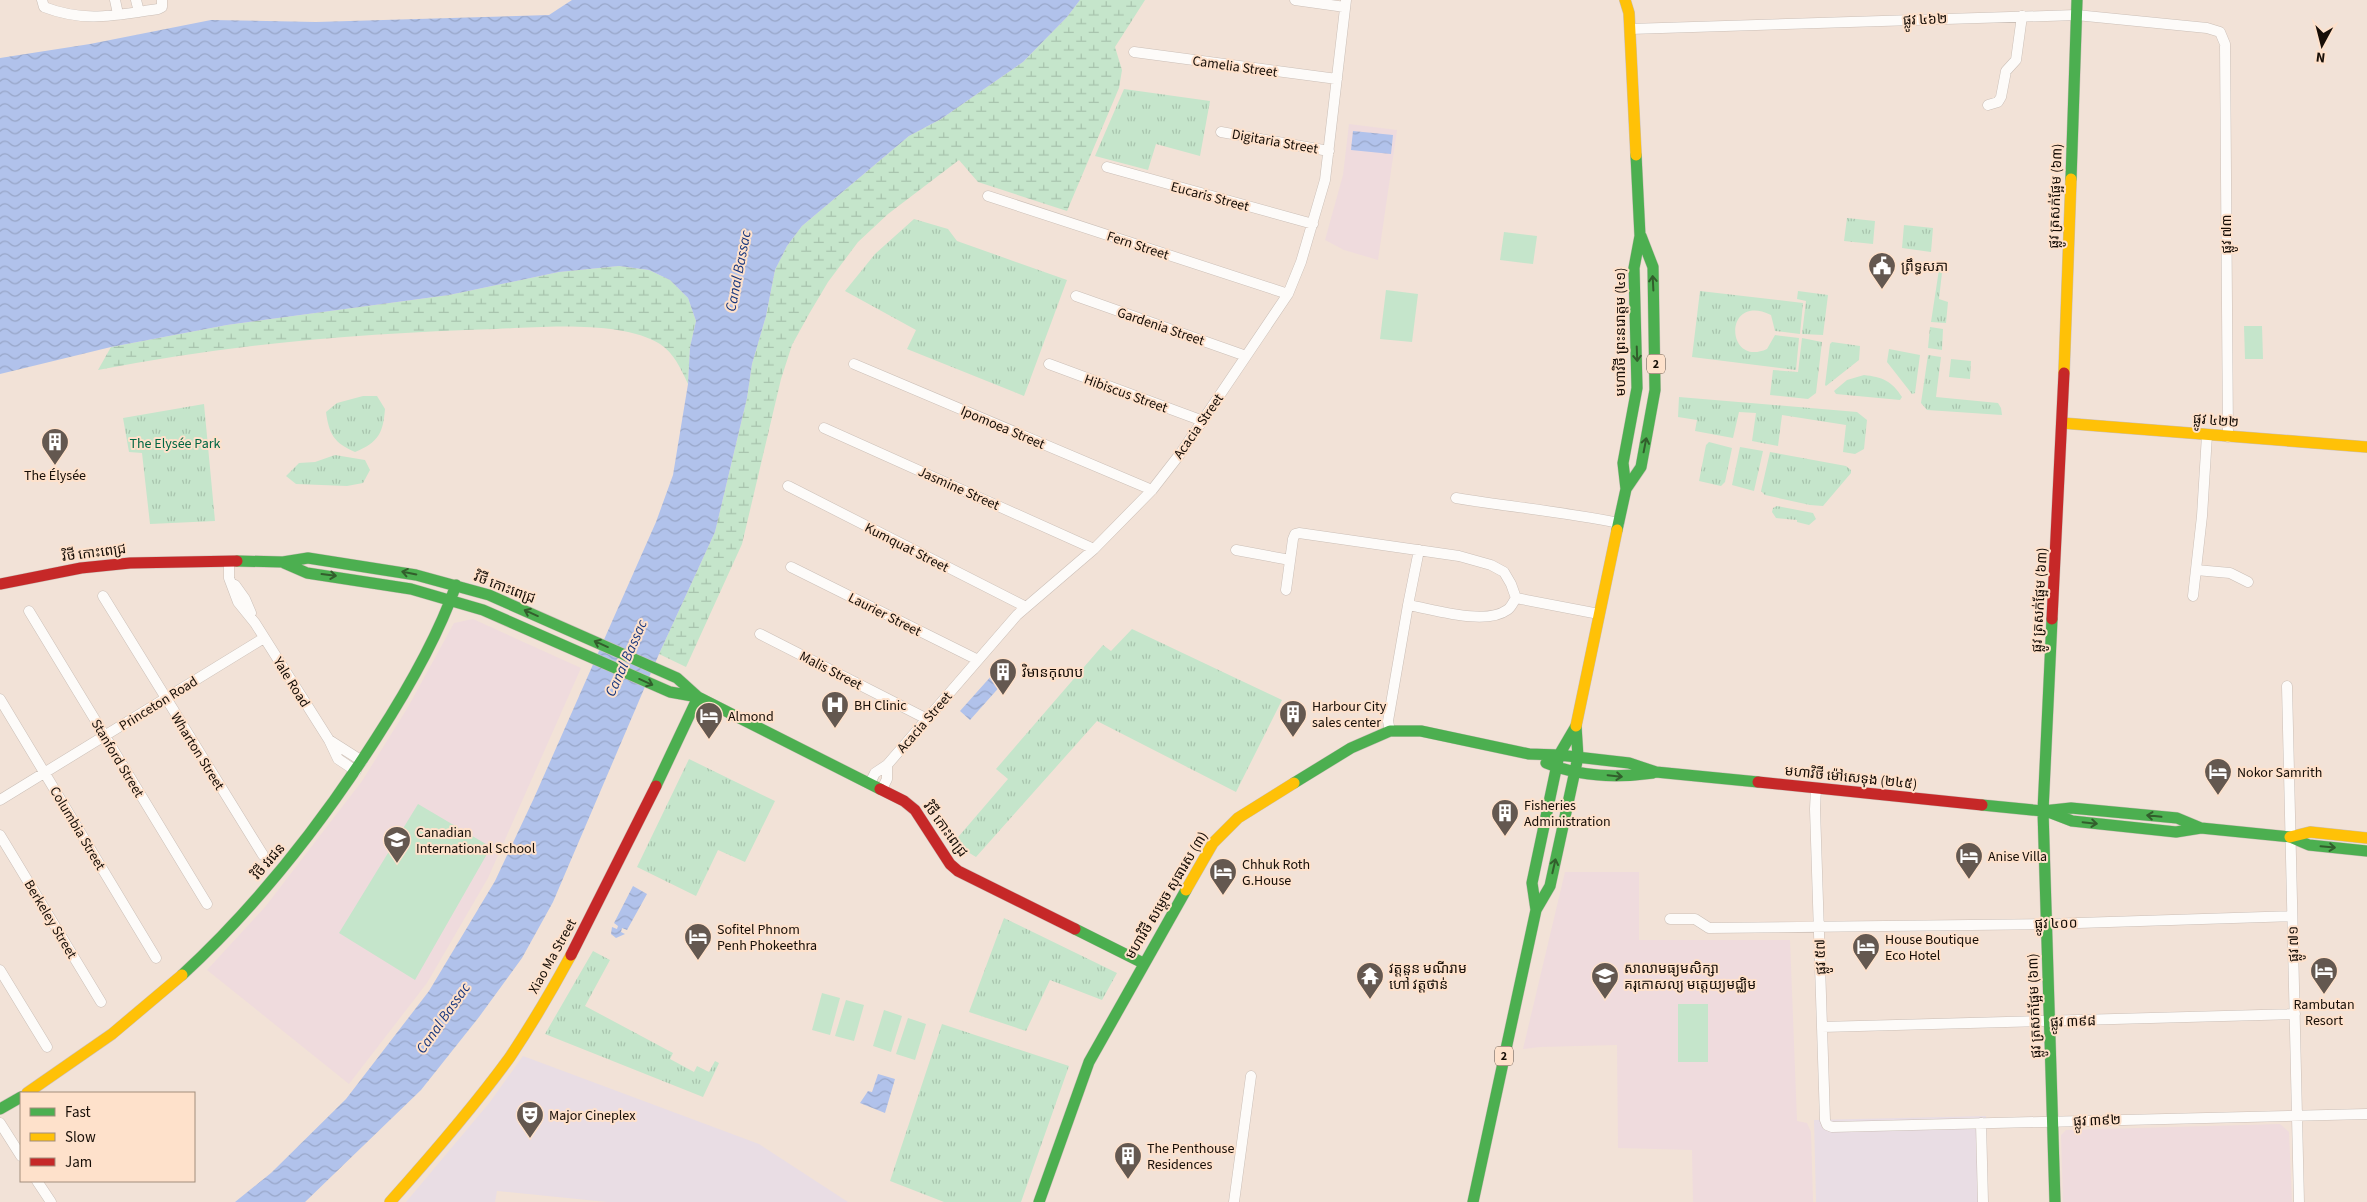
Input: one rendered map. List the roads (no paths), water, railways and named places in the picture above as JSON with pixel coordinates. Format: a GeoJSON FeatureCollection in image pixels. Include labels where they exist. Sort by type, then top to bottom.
{"type":"FeatureCollection","features":[{"type":"Feature","properties":{"kind":"main road","name":"មហាវិថី ព្រះនរោត្តម (៤១)"},"geometry":{"type":"LineString","coordinates":[[1473,1202],[1536,910],[1550,886],[1578,758],[1576,726],[1626,489],[1623,463],[1637,388],[1638,366],[1634,268],[1640,236],[1630,29],[1626,0]]}},
{"type":"Feature","properties":{"kind":"main road","name":"មហាវិថី ព្រះនរោត្តម (៤១)"},"geometry":{"type":"LineString","coordinates":[[1629,13],[1632,0]]}},
{"type":"Feature","properties":{"kind":"main road","name":"ផ្លូវ ត្រសក់ផ្អែម (៦៣)"},"geometry":{"type":"LineString","coordinates":[[2055,1202],[2044,810],[2062,423],[2077,0]]}},
{"type":"Feature","properties":{"kind":"main road","name":"មហាវិថី ព្រះនរោត្តម (៤១)"},"geometry":{"type":"LineString","coordinates":[[1626,489],[1641,467],[1654,404],[1656,367],[1652,267],[1640,236]]}},
{"type":"Feature","properties":{"kind":"main road","name":"ផ្លូវ ៤២២"},"geometry":{"type":"LineString","coordinates":[[2062,423],[2367,448]]}},
{"type":"Feature","properties":{"kind":"main road","name":"វិថី កោះពេជ្រ"},"geometry":{"type":"LineString","coordinates":[[0,584],[81,568],[122,563],[283,562],[308,558],[416,575],[456,585],[503,601],[677,678],[698,697],[904,801],[915,810],[950,864],[958,871],[1143,963]]}},
{"type":"Feature","properties":{"kind":"main road","name":"វិថី កោះពេជ្រ"},"geometry":{"type":"LineString","coordinates":[[283,562],[307,573],[380,583],[452,600],[483,610],[670,692],[698,697]]}},
{"type":"Feature","properties":{"kind":"main road","name":"វិថី វរជន"},"geometry":{"type":"LineString","coordinates":[[28,1092],[129,1020],[196,960],[302,844],[359,766],[413,676],[452,600],[456,585]]}},
{"type":"Feature","properties":{"kind":"main road","name":"Xiao Ma Street"},"geometry":{"type":"LineString","coordinates":[[390,1202],[480,1097],[526,1032],[558,978],[599,901],[698,697]]}},
{"type":"Feature","properties":{"kind":"main road","name":"មហាវិថី ព្រះនរោត្តម (៤១)"},"geometry":{"type":"LineString","coordinates":[[1536,910],[1532,883],[1559,755],[1576,726]]}},
{"type":"Feature","properties":{"kind":"main road","name":"មហាវិថី សម្តេច សុធារស (៣)"},"geometry":{"type":"LineString","coordinates":[[1039,1202],[1088,1062],[1202,859],[1225,828],[1350,748],[1390,731],[1421,731],[1528,754],[1578,758]]}},
{"type":"Feature","properties":{"kind":"main road","name":"មហាវិថី សម្តេច សុធារស (៣)"},"geometry":{"type":"LineString","coordinates":[[1528,754],[1557,768],[1575,771]]}},
{"type":"Feature","properties":{"kind":"main road","name":"មហាវិថី ម៉ៅសេទុង (២៤៥)"},"geometry":{"type":"LineString","coordinates":[[1578,758],[1629,763],[1656,772],[2044,810],[2071,808],[2177,818],[2201,828],[2290,837],[2309,845],[2367,850]]}},
{"type":"Feature","properties":{"kind":"main road","name":"មហាវិថី ម៉ៅសេទុង (២៤៥)"},"geometry":{"type":"LineString","coordinates":[[1575,771],[1628,777],[1656,772]]}},
{"type":"Feature","properties":{"kind":"main road","name":"មហាវិថី ម៉ៅសេទុង (២៤៥)"},"geometry":{"type":"LineString","coordinates":[[2290,837],[2310,832],[2367,838]]}},
{"type":"Feature","properties":{"kind":"main road"},"geometry":{"type":"LineString","coordinates":[[0,1109],[20,1098]]}},
{"type":"Feature","properties":{"kind":"street"},"geometry":{"type":"LineString","coordinates":[[42,0],[44,7],[55,11],[94,18],[158,9],[162,7],[162,0]]}},
{"type":"Feature","properties":{"kind":"street"},"geometry":{"type":"LineString","coordinates":[[115,0],[118,14]]}},
{"type":"Feature","properties":{"kind":"street"},"geometry":{"type":"LineString","coordinates":[[136,0],[139,12]]}},
{"type":"Feature","properties":{"kind":"street"},"geometry":{"type":"LineString","coordinates":[[1295,0],[1346,3]]}},
{"type":"Feature","properties":{"kind":"street","name":"Acacia Street"},"geometry":{"type":"LineString","coordinates":[[870,783],[875,773],[887,765],[1026,606],[1094,548],[1152,490],[1203,421],[1288,294],[1301,262],[1325,180],[1346,3]]}},
{"type":"Feature","properties":{"kind":"street","name":"ផ្លូវ ៤៦២"},"geometry":{"type":"LineString","coordinates":[[1630,29],[2076,15],[2207,28],[2220,32]]}},
{"type":"Feature","properties":{"kind":"street"},"geometry":{"type":"LineString","coordinates":[[1988,105],[1998,102],[2001,97],[2006,71],[2016,60],[2022,16]]}},
{"type":"Feature","properties":{"kind":"street","name":"ផ្លូវ ៧៣"},"geometry":{"type":"LineString","coordinates":[[2220,32],[2225,44],[2228,436]]}},
{"type":"Feature","properties":{"kind":"street","name":"Camelia Street"},"geometry":{"type":"LineString","coordinates":[[1134,52],[1337,79]]}},
{"type":"Feature","properties":{"kind":"street","name":"Digitaria Street"},"geometry":{"type":"LineString","coordinates":[[1221,132],[1329,151]]}},
{"type":"Feature","properties":{"kind":"street","name":"Eucaris Street"},"geometry":{"type":"LineString","coordinates":[[1108,167],[1313,224]]}},
{"type":"Feature","properties":{"kind":"street","name":"Fern Street"},"geometry":{"type":"LineString","coordinates":[[988,196],[1288,294]]}},
{"type":"Feature","properties":{"kind":"street","name":"Gardenia Street"},"geometry":{"type":"LineString","coordinates":[[1076,296],[1246,356]]}},
{"type":"Feature","properties":{"kind":"street","name":"Ipomoea Street"},"geometry":{"type":"LineString","coordinates":[[854,364],[1152,490]]}},
{"type":"Feature","properties":{"kind":"street","name":"Hibiscus Street"},"geometry":{"type":"LineString","coordinates":[[1049,364],[1203,421]]}},
{"type":"Feature","properties":{"kind":"street","name":"Jasmine Street"},"geometry":{"type":"LineString","coordinates":[[824,428],[1094,548]]}},
{"type":"Feature","properties":{"kind":"street"},"geometry":{"type":"LineString","coordinates":[[2193,596],[2207,435]]}},
{"type":"Feature","properties":{"kind":"street","name":"Kumquat Street"},"geometry":{"type":"LineString","coordinates":[[788,486],[1026,606]]}},
{"type":"Feature","properties":{"kind":"street"},"geometry":{"type":"LineString","coordinates":[[1456,498],[1572,513],[1619,523]]}},
{"type":"Feature","properties":{"kind":"street"},"geometry":{"type":"LineString","coordinates":[[1286,590],[1293,539],[1295,534],[1299,533],[1459,556],[1491,564],[1504,572],[1516,598]]}},
{"type":"Feature","properties":{"kind":"street"},"geometry":{"type":"LineString","coordinates":[[1236,550],[1290,560]]}},
{"type":"Feature","properties":{"kind":"street"},"geometry":{"type":"LineString","coordinates":[[1390,731],[1388,721],[1419,550]]}},
{"type":"Feature","properties":{"kind":"street","name":"Yale Road"},"geometry":{"type":"LineString","coordinates":[[229,561],[230,578],[238,602],[255,623],[329,740],[338,759],[359,766]]}},
{"type":"Feature","properties":{"kind":"street","name":"Laurier Street"},"geometry":{"type":"LineString","coordinates":[[791,567],[978,660]]}},
{"type":"Feature","properties":{"kind":"street"},"geometry":{"type":"LineString","coordinates":[[2196,570],[2230,574],[2248,582]]}},
{"type":"Feature","properties":{"kind":"street","name":"Wharton Street"},"geometry":{"type":"LineString","coordinates":[[103,596],[263,855]]}},
{"type":"Feature","properties":{"kind":"street"},"geometry":{"type":"LineString","coordinates":[[1516,598],[1600,614]]}},
{"type":"Feature","properties":{"kind":"street"},"geometry":{"type":"LineString","coordinates":[[1408,605],[1480,618],[1494,616],[1508,610],[1516,598]]}},
{"type":"Feature","properties":{"kind":"street","name":"Stanford Street"},"geometry":{"type":"LineString","coordinates":[[29,611],[207,904]]}},
{"type":"Feature","properties":{"kind":"street","name":"Malis Street"},"geometry":{"type":"LineString","coordinates":[[760,634],[927,719]]}},
{"type":"Feature","properties":{"kind":"street","name":"Princeton Road"},"geometry":{"type":"LineString","coordinates":[[0,800],[264,638]]}},
{"type":"Feature","properties":{"kind":"street","name":"ផ្លូវ ៧១"},"geometry":{"type":"LineString","coordinates":[[2287,686],[2299,1202]]}},
{"type":"Feature","properties":{"kind":"street","name":"Columbia Street"},"geometry":{"type":"LineString","coordinates":[[0,699],[156,958]]}},
{"type":"Feature","properties":{"kind":"street","name":"Acacia Street"},"geometry":{"type":"LineString","coordinates":[[882,789],[887,779],[887,765]]}},
{"type":"Feature","properties":{"kind":"street","name":"ផ្លូវ ៥៧"},"geometry":{"type":"LineString","coordinates":[[1816,788],[1815,810],[1824,1120],[1827,1125]]}},
{"type":"Feature","properties":{"kind":"street","name":"Berkeley Street"},"geometry":{"type":"LineString","coordinates":[[0,835],[101,1002]]}},
{"type":"Feature","properties":{"kind":"street","name":"ផ្លូវ ៤០០"},"geometry":{"type":"LineString","coordinates":[[1670,919],[1695,919],[1709,928],[1819,928],[2047,924],[2292,916]]}},
{"type":"Feature","properties":{"kind":"street"},"geometry":{"type":"LineString","coordinates":[[0,970],[47,1046]]}},
{"type":"Feature","properties":{"kind":"street","name":"ផ្លូវ ៣៩៨"},"geometry":{"type":"LineString","coordinates":[[1822,1027],[2294,1014]]}},
{"type":"Feature","properties":{"kind":"street"},"geometry":{"type":"LineString","coordinates":[[1234,1202],[1251,1076]]}},
{"type":"Feature","properties":{"kind":"street","name":"ផ្លូវ ៣៩២"},"geometry":{"type":"LineString","coordinates":[[1827,1125],[1832,1127],[2367,1114]]}},
{"type":"Feature","properties":{"kind":"street"},"geometry":{"type":"LineString","coordinates":[[0,1123],[20,1154]]}},
{"type":"Feature","properties":{"kind":"street"},"geometry":{"type":"LineString","coordinates":[[1981,1123],[1983,1202]]}},
{"type":"Feature","properties":{"kind":"street"},"geometry":{"type":"LineString","coordinates":[[38,1182],[51,1202]]}},
{"type":"Feature","properties":{"kind":"water","name":"Canal Bassac"},"geometry":{"type":"Polygon","coordinates":[[[572,0],[1080,0],[1067,17],[1023,62],[941,119],[909,136],[802,226],[787,246],[775,270],[715,532],[659,654],[553,902],[522,958],[479,1017],[421,1090],[305,1202],[235,1202],[271,1173],[346,1099],[429,991],[495,881],[534,798],[656,522],[673,475],[688,384],[690,347],[696,321],[688,298],[670,280],[649,270],[619,266],[559,272],[449,295],[227,325],[111,347],[0,374],[0,58],[90,44],[211,20],[316,22],[549,15],[572,0]]]}},
{"type":"Feature","properties":{"kind":"water"},"geometry":{"type":"Polygon","coordinates":[[[1353,131],[1393,135],[1391,154],[1351,150],[1353,131]]]}},
{"type":"Feature","properties":{"kind":"water"},"geometry":{"type":"Polygon","coordinates":[[[993,674],[1003,683],[970,720],[960,711],[993,674]]]}},
{"type":"Feature","properties":{"kind":"water"},"geometry":{"type":"Polygon","coordinates":[[[633,886],[647,894],[627,930],[622,928],[621,932],[625,934],[616,938],[611,934],[612,927],[617,929],[618,926],[614,923],[633,886]]]}},
{"type":"Feature","properties":{"kind":"water"},"geometry":{"type":"Polygon","coordinates":[[[878,1074],[895,1079],[885,1113],[860,1103],[868,1091],[872,1092],[878,1074]]]}},
{"type":"Feature","properties":{"kind":"place","name":"ព្រឹទ្ធសភា"},"geometry":{"type":"Point","coordinates":[1882,290]}},
{"type":"Feature","properties":{"kind":"place","name":"The Élysée"},"geometry":{"type":"Point","coordinates":[55,466]}},
{"type":"Feature","properties":{"kind":"place","name":"វិមានកុលាប"},"geometry":{"type":"Point","coordinates":[1003,696]}},
{"type":"Feature","properties":{"kind":"place","name":"BH Clinic"},"geometry":{"type":"Point","coordinates":[835,729]}},
{"type":"Feature","properties":{"kind":"place","name":"Harbour City sales center"},"geometry":{"type":"Point","coordinates":[1293,738]}},
{"type":"Feature","properties":{"kind":"place","name":"Almond"},"geometry":{"type":"Point","coordinates":[709,740]}},
{"type":"Feature","properties":{"kind":"place","name":"Nokor Samrith"},"geometry":{"type":"Point","coordinates":[2218,796]}},
{"type":"Feature","properties":{"kind":"place","name":"Fisheries Administration"},"geometry":{"type":"Point","coordinates":[1505,837]}},
{"type":"Feature","properties":{"kind":"place","name":"Canadian International School"},"geometry":{"type":"Point","coordinates":[397,864]}},
{"type":"Feature","properties":{"kind":"place","name":"Anise Villa"},"geometry":{"type":"Point","coordinates":[1969,880]}},
{"type":"Feature","properties":{"kind":"place","name":"Chhuk Roth G.House"},"geometry":{"type":"Point","coordinates":[1223,896]}},
{"type":"Feature","properties":{"kind":"place","name":"Sofitel Phnom Penh Phokeethra"},"geometry":{"type":"Point","coordinates":[698,961]}},
{"type":"Feature","properties":{"kind":"place","name":"House Boutique Eco Hotel"},"geometry":{"type":"Point","coordinates":[1866,971]}},
{"type":"Feature","properties":{"kind":"place","name":"Rambutan Resort"},"geometry":{"type":"Point","coordinates":[2324,995]}},
{"type":"Feature","properties":{"kind":"place","name":"វត្តនួន មណីរាម ហៅ វត្តថាន់"},"geometry":{"type":"Point","coordinates":[1370,1000]}},
{"type":"Feature","properties":{"kind":"place","name":"សាលាមធ្យមសិក្សា គរុកោសល្យ មត្តេយ្យមជ្ឈិម"},"geometry":{"type":"Point","coordinates":[1605,1000]}},
{"type":"Feature","properties":{"kind":"place","name":"Major Cineplex"},"geometry":{"type":"Point","coordinates":[530,1139]}},
{"type":"Feature","properties":{"kind":"place","name":"The Penthouse Residences"},"geometry":{"type":"Point","coordinates":[1128,1180]}},
{"type":"Feature","properties":{"kind":"park label","name":"The Elysée Park"},"geometry":{"type":"Point","coordinates":[175,443]}}]}
